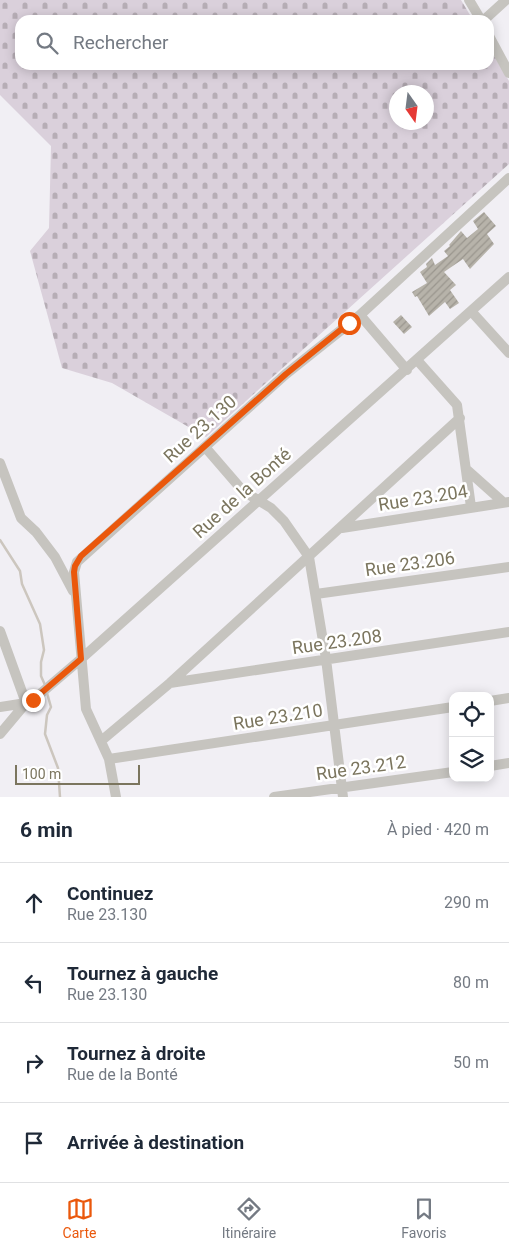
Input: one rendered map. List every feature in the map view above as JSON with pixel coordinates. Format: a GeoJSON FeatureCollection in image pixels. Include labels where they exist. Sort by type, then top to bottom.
{"type":"FeatureCollection","features":[{"type":"Feature","properties":{"kind":"street"},"geometry":{"type":"LineString","coordinates":[[469,0],[477,15]]}},
{"type":"Feature","properties":{"kind":"street"},"geometry":{"type":"LineString","coordinates":[[490,15],[506,0]]}},
{"type":"Feature","properties":{"kind":"street"},"geometry":{"type":"LineString","coordinates":[[494,46],[509,74]]}},
{"type":"Feature","properties":{"kind":"street","name":"Rue 23.130"},"geometry":{"type":"LineString","coordinates":[[116,797],[109,759],[86,708],[75,566],[81,556],[286,374],[360,315],[509,178]]}},
{"type":"Feature","properties":{"kind":"street","name":"Rue de la Bonté"},"geometry":{"type":"LineString","coordinates":[[0,734],[30,701],[81,659],[509,277]]}},
{"type":"Feature","properties":{"kind":"street"},"geometry":{"type":"LineString","coordinates":[[471,311],[509,353]]}},
{"type":"Feature","properties":{"kind":"street"},"geometry":{"type":"LineString","coordinates":[[360,315],[407,370]]}},
{"type":"Feature","properties":{"kind":"street"},"geometry":{"type":"LineString","coordinates":[[417,360],[457,405],[471,507]]}},
{"type":"Feature","properties":{"kind":"street"},"geometry":{"type":"LineString","coordinates":[[101,741],[170,683],[460,418]]}},
{"type":"Feature","properties":{"kind":"street"},"geometry":{"type":"LineString","coordinates":[[205,447],[243,491],[270,508],[284,521],[309,557],[326,659],[342,792]]}},
{"type":"Feature","properties":{"kind":"street"},"geometry":{"type":"LineString","coordinates":[[0,463],[21,518],[36,532],[55,557],[76,596]]}},
{"type":"Feature","properties":{"kind":"street"},"geometry":{"type":"LineString","coordinates":[[466,469],[506,502]]}},
{"type":"Feature","properties":{"kind":"street","name":"Rue 23.204"},"geometry":{"type":"LineString","coordinates":[[341,528],[506,502]]}},
{"type":"Feature","properties":{"kind":"street","name":"Rue 23.206"},"geometry":{"type":"LineString","coordinates":[[316,594],[509,567]]}},
{"type":"Feature","properties":{"kind":"street"},"geometry":{"type":"LineString","coordinates":[[0,632],[30,701],[0,707]]}},
{"type":"Feature","properties":{"kind":"street","name":"Rue 23.208"},"geometry":{"type":"LineString","coordinates":[[170,683],[509,632]]}},
{"type":"Feature","properties":{"kind":"street"},"geometry":{"type":"LineString","coordinates":[[494,700],[509,698]]}},
{"type":"Feature","properties":{"kind":"street","name":"Rue 23.210"},"geometry":{"type":"LineString","coordinates":[[109,759],[449,708]]}},
{"type":"Feature","properties":{"kind":"street"},"geometry":{"type":"LineString","coordinates":[[494,765],[509,763]]}},
{"type":"Feature","properties":{"kind":"street","name":"Rue 23.212"},"geometry":{"type":"LineString","coordinates":[[274,797],[342,792],[449,773]]}},
{"type":"Feature","properties":{"kind":"green space"},"geometry":{"type":"Polygon","coordinates":[[[0,0],[461,0],[470,15],[15,15],[15,70],[494,70],[494,56],[509,81],[509,164],[206,437],[112,383],[62,368],[30,251],[49,228],[51,146],[0,95],[0,0]]]}},
{"type":"Feature","properties":{"kind":"building"},"geometry":{"type":"Polygon","coordinates":[[[484,212],[496,226],[487,234],[494,244],[470,269],[463,259],[444,272],[456,285],[450,290],[459,303],[450,309],[445,302],[429,316],[417,296],[415,297],[412,292],[427,283],[420,272],[427,267],[426,264],[432,258],[435,265],[448,256],[444,251],[461,231],[467,238],[478,229],[473,221],[484,212]]]}},
{"type":"Feature","properties":{"kind":"building"},"geometry":{"type":"Polygon","coordinates":[[[401,315],[412,327],[404,334],[393,322],[401,315]]]}},
{"type":"Feature","properties":{"kind":"waterway"},"geometry":{"type":"LineString","coordinates":[[0,540],[20,571],[22,584],[40,624],[44,650],[41,662],[41,676],[45,685]]}},
{"type":"Feature","properties":{"kind":"waterway"},"geometry":{"type":"LineString","coordinates":[[47,693],[51,707],[47,715],[45,734],[58,768],[60,797]]}},
{"type":"Feature","properties":{"kind":"route"},"geometry":{"type":"LineString","coordinates":[[33,700],[81,659],[74,572],[81,556],[286,374],[349,323]]}}]}
